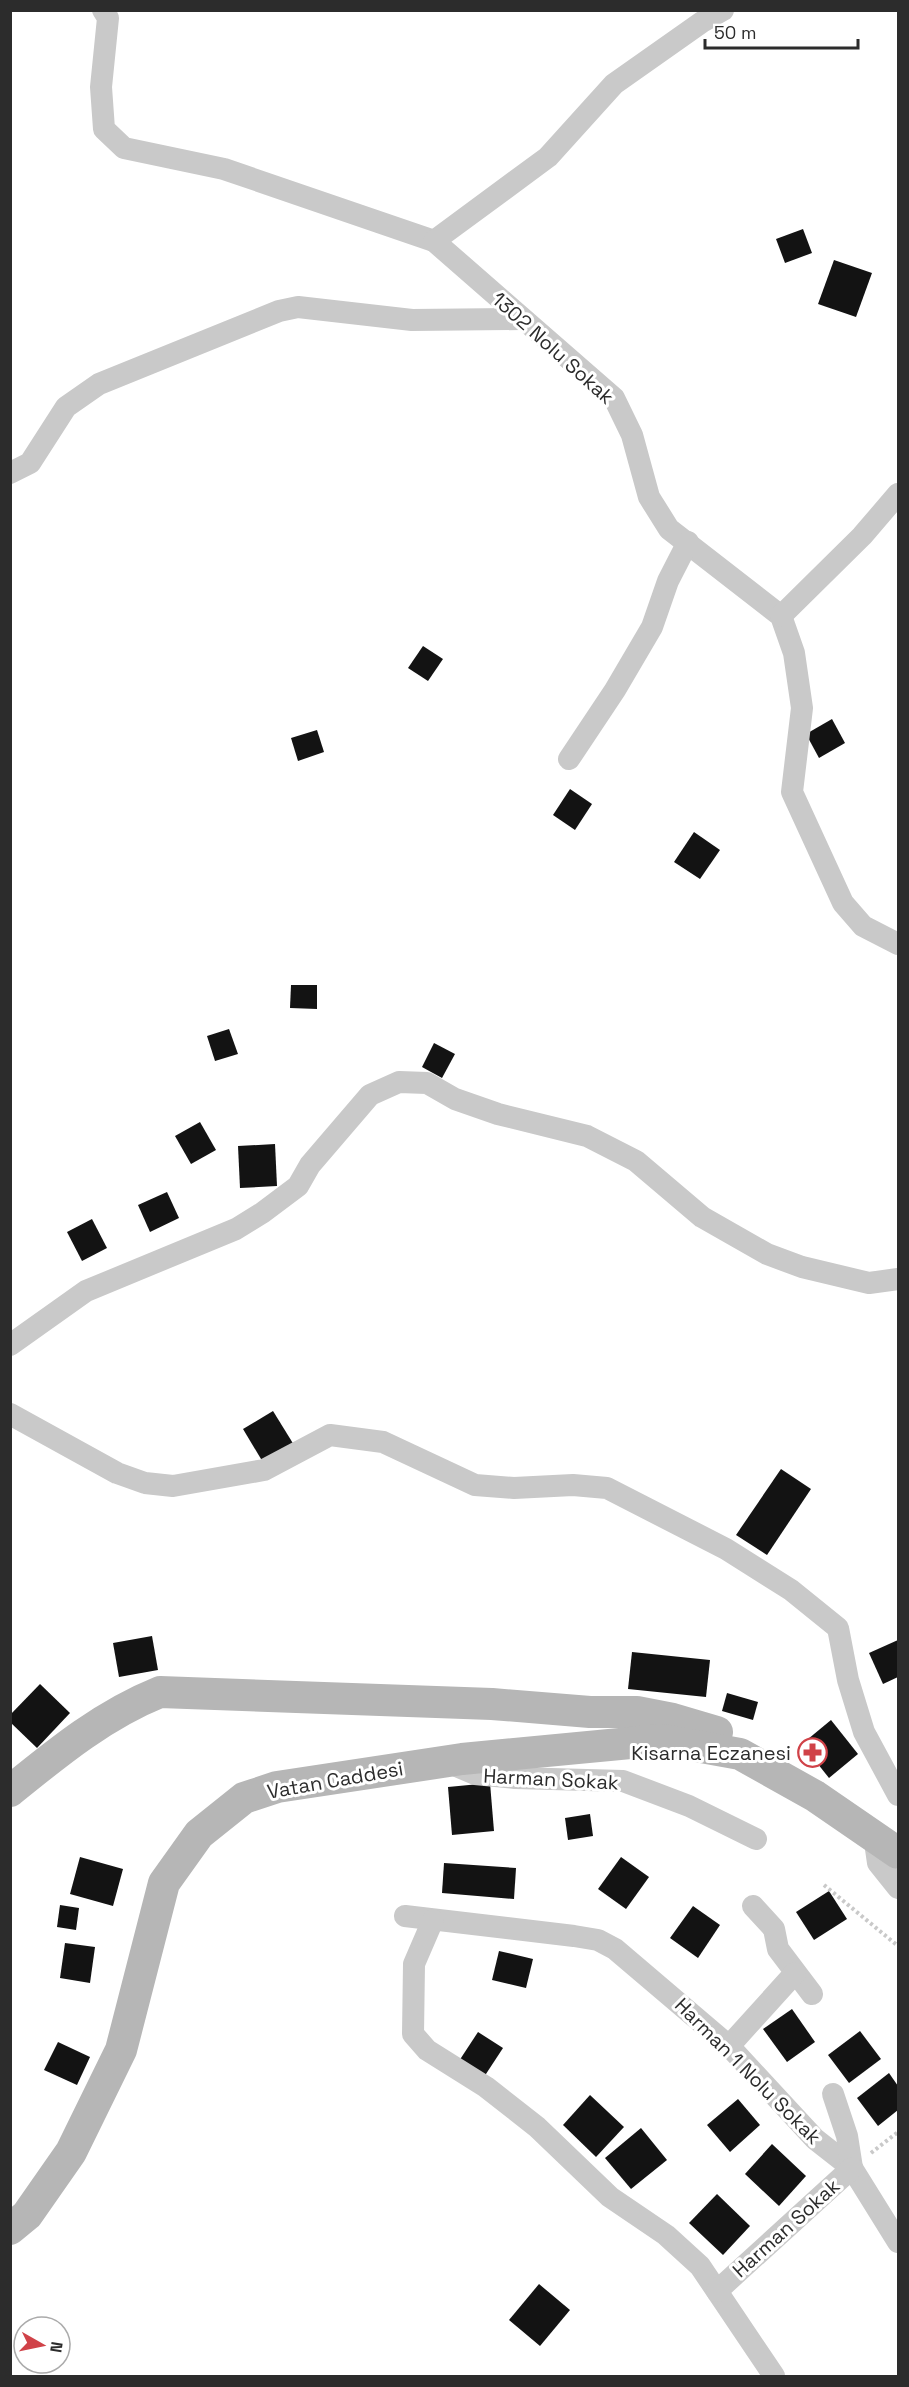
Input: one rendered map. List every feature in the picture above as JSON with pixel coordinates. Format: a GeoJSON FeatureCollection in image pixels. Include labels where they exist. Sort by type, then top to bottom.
{"type":"FeatureCollection","features":[{"type":"Feature","properties":{"kind":"street"},"geometry":{"type":"LineString","coordinates":[[103,10],[108,18],[101,87],[104,129],[124,148],[224,169],[434,241],[548,157],[614,84],[702,22],[723,10]]}},
{"type":"Feature","properties":{"kind":"street","name":"1302 Nolu Sokak"},"geometry":{"type":"LineString","coordinates":[[434,241],[614,398],[632,435],[649,497],[669,529],[781,616]]}},
{"type":"Feature","properties":{"kind":"street"},"geometry":{"type":"LineString","coordinates":[[10,473],[30,463],[66,407],[99,384],[279,311],[298,307],[412,320],[522,319]]}},
{"type":"Feature","properties":{"kind":"street"},"geometry":{"type":"LineString","coordinates":[[898,494],[862,536],[781,616],[794,653],[802,708],[792,792],[843,903],[863,926],[898,944]]}},
{"type":"Feature","properties":{"kind":"street"},"geometry":{"type":"LineString","coordinates":[[569,759],[615,690],[652,627],[668,581],[687,542]]}},
{"type":"Feature","properties":{"kind":"street"},"geometry":{"type":"LineString","coordinates":[[10,1345],[86,1291],[236,1229],[262,1213],[298,1186],[310,1165],[370,1095],[399,1082],[427,1083],[455,1099],[498,1114],[587,1136],[636,1161],[702,1217],[766,1254],[802,1267],[869,1283],[898,1280]]}},
{"type":"Feature","properties":{"kind":"street"},"geometry":{"type":"LineString","coordinates":[[10,1414],[117,1473],[145,1483],[173,1486],[264,1470],[330,1435],[342,1435],[383,1442],[475,1485],[514,1488],[573,1485],[607,1488],[726,1549],[790,1590],[838,1628],[848,1680],[864,1732],[898,1796]]}},
{"type":"Feature","properties":{"kind":"street"},"geometry":{"type":"LineString","coordinates":[[10,1791],[69,1743],[125,1707],[160,1692],[492,1704],[590,1712],[637,1712],[673,1719],[732,1737],[768,1770]]}},
{"type":"Feature","properties":{"kind":"street","name":"Vatan Caddesi"},"geometry":{"type":"LineString","coordinates":[[10,2229],[27,2215],[71,2152],[121,2050],[146,1943],[164,1883],[200,1834],[244,1798],[277,1787],[446,1761],[662,1740],[740,1755],[815,1796],[898,1853]]}},
{"type":"Feature","properties":{"kind":"street","name":"Harman Sokak"},"geometry":{"type":"LineString","coordinates":[[446,1761],[475,1774],[515,1778],[623,1781],[689,1806],[756,1839]]}},
{"type":"Feature","properties":{"kind":"street"},"geometry":{"type":"LineString","coordinates":[[874,1835],[878,1863],[898,1888]]}},
{"type":"Feature","properties":{"kind":"street"},"geometry":{"type":"LineString","coordinates":[[753,1906],[774,1929],[778,1949],[812,1994]]}},
{"type":"Feature","properties":{"kind":"street","name":"Harman 1 Nolu Sokak"},"geometry":{"type":"LineString","coordinates":[[405,1916],[598,1940],[615,1949],[729,2046],[815,2139],[852,2168]]}},
{"type":"Feature","properties":{"kind":"street"},"geometry":{"type":"LineString","coordinates":[[433,1920],[414,1964],[413,2034],[427,2050],[486,2087],[537,2127],[610,2197],[666,2235],[700,2266],[774,2376]]}},
{"type":"Feature","properties":{"kind":"street"},"geometry":{"type":"LineString","coordinates":[[729,2046],[795,1972]]}},
{"type":"Feature","properties":{"kind":"street","name":"Harman Sokak"},"geometry":{"type":"LineString","coordinates":[[717,2291],[852,2168],[848,2136],[834,2094]]}},
{"type":"Feature","properties":{"kind":"street"},"geometry":{"type":"LineString","coordinates":[[852,2168],[898,2242]]}},
{"type":"Feature","properties":{"kind":"path"},"geometry":{"type":"LineString","coordinates":[[824,1885],[898,1946]]}},
{"type":"Feature","properties":{"kind":"path"},"geometry":{"type":"LineString","coordinates":[[852,2168],[898,2132]]}},
{"type":"Feature","properties":{"kind":"building"},"geometry":{"type":"Polygon","coordinates":[[[803,229],[812,253],[785,263],[776,239],[803,229]]]}},
{"type":"Feature","properties":{"kind":"building"},"geometry":{"type":"Polygon","coordinates":[[[834,260],[872,273],[856,317],[818,304],[834,260]]]}},
{"type":"Feature","properties":{"kind":"building"},"geometry":{"type":"Polygon","coordinates":[[[423,646],[443,659],[428,681],[408,668],[423,646]]]}},
{"type":"Feature","properties":{"kind":"building"},"geometry":{"type":"Polygon","coordinates":[[[832,719],[845,743],[819,758],[806,734],[832,719]]]}},
{"type":"Feature","properties":{"kind":"building"},"geometry":{"type":"Polygon","coordinates":[[[317,730],[324,752],[298,761],[291,738],[317,730]]]}},
{"type":"Feature","properties":{"kind":"building"},"geometry":{"type":"Polygon","coordinates":[[[570,789],[592,804],[575,830],[553,815],[570,789]]]}},
{"type":"Feature","properties":{"kind":"building"},"geometry":{"type":"Polygon","coordinates":[[[694,832],[720,850],[700,879],[674,862],[694,832]]]}},
{"type":"Feature","properties":{"kind":"building"},"geometry":{"type":"Polygon","coordinates":[[[291,985],[317,985],[317,1009],[290,1008],[291,985]]]}},
{"type":"Feature","properties":{"kind":"building"},"geometry":{"type":"Polygon","coordinates":[[[229,1029],[238,1054],[215,1061],[207,1036],[229,1029]]]}},
{"type":"Feature","properties":{"kind":"building"},"geometry":{"type":"Polygon","coordinates":[[[434,1043],[455,1054],[442,1078],[422,1067],[434,1043]]]}},
{"type":"Feature","properties":{"kind":"building"},"geometry":{"type":"Polygon","coordinates":[[[200,1122],[216,1150],[191,1164],[175,1136],[200,1122]]]}},
{"type":"Feature","properties":{"kind":"building"},"geometry":{"type":"Polygon","coordinates":[[[275,1144],[277,1186],[240,1188],[238,1146],[275,1144]]]}},
{"type":"Feature","properties":{"kind":"building"},"geometry":{"type":"Polygon","coordinates":[[[167,1192],[179,1218],[150,1232],[138,1205],[167,1192]]]}},
{"type":"Feature","properties":{"kind":"building"},"geometry":{"type":"Polygon","coordinates":[[[92,1219],[107,1248],[82,1261],[67,1232],[92,1219]]]}},
{"type":"Feature","properties":{"kind":"building"},"geometry":{"type":"Polygon","coordinates":[[[273,1411],[294,1445],[264,1464],[243,1429],[273,1411]]]}},
{"type":"Feature","properties":{"kind":"building"},"geometry":{"type":"Polygon","coordinates":[[[781,1469],[811,1489],[767,1555],[736,1535],[781,1469]]]}},
{"type":"Feature","properties":{"kind":"building"},"geometry":{"type":"Polygon","coordinates":[[[152,1636],[158,1670],[119,1677],[113,1643],[152,1636]]]}},
{"type":"Feature","properties":{"kind":"building"},"geometry":{"type":"Polygon","coordinates":[[[898,1640],[898,1677],[883,1684],[869,1653],[898,1640]]]}},
{"type":"Feature","properties":{"kind":"building"},"geometry":{"type":"Polygon","coordinates":[[[632,1652],[710,1660],[706,1697],[628,1689],[632,1652]]]}},
{"type":"Feature","properties":{"kind":"building"},"geometry":{"type":"Polygon","coordinates":[[[40,1684],[70,1713],[37,1748],[10,1722],[10,1715],[40,1684]]]}},
{"type":"Feature","properties":{"kind":"building"},"geometry":{"type":"Polygon","coordinates":[[[727,1693],[758,1702],[753,1720],[722,1711],[727,1693]]]}},
{"type":"Feature","properties":{"kind":"building"},"geometry":{"type":"Polygon","coordinates":[[[831,1720],[858,1754],[829,1778],[802,1744],[831,1720]]]}},
{"type":"Feature","properties":{"kind":"building"},"geometry":{"type":"Polygon","coordinates":[[[490,1783],[494,1831],[452,1835],[448,1787],[490,1783]]]}},
{"type":"Feature","properties":{"kind":"building"},"geometry":{"type":"Polygon","coordinates":[[[590,1814],[593,1836],[568,1840],[565,1818],[590,1814]]]}},
{"type":"Feature","properties":{"kind":"building"},"geometry":{"type":"Polygon","coordinates":[[[80,1857],[123,1869],[113,1906],[70,1894],[80,1857]]]}},
{"type":"Feature","properties":{"kind":"building"},"geometry":{"type":"Polygon","coordinates":[[[621,1857],[649,1877],[626,1909],[598,1889],[621,1857]]]}},
{"type":"Feature","properties":{"kind":"building"},"geometry":{"type":"Polygon","coordinates":[[[444,1863],[516,1868],[514,1899],[442,1893],[444,1863]]]}},
{"type":"Feature","properties":{"kind":"building"},"geometry":{"type":"Polygon","coordinates":[[[829,1891],[847,1919],[814,1940],[796,1912],[829,1891]]]}},
{"type":"Feature","properties":{"kind":"building"},"geometry":{"type":"Polygon","coordinates":[[[60,1905],[79,1908],[76,1930],[57,1927],[60,1905]]]}},
{"type":"Feature","properties":{"kind":"building"},"geometry":{"type":"Polygon","coordinates":[[[693,1906],[720,1925],[698,1958],[670,1938],[693,1906]]]}},
{"type":"Feature","properties":{"kind":"building"},"geometry":{"type":"Polygon","coordinates":[[[65,1943],[95,1947],[90,1983],[60,1978],[65,1943]]]}},
{"type":"Feature","properties":{"kind":"building"},"geometry":{"type":"Polygon","coordinates":[[[499,1951],[533,1959],[526,1988],[492,1980],[499,1951]]]}},
{"type":"Feature","properties":{"kind":"building"},"geometry":{"type":"Polygon","coordinates":[[[792,2009],[815,2042],[787,2062],[763,2029],[792,2009]]]}},
{"type":"Feature","properties":{"kind":"building"},"geometry":{"type":"Polygon","coordinates":[[[860,2031],[881,2059],[849,2083],[828,2055],[860,2031]]]}},
{"type":"Feature","properties":{"kind":"building"},"geometry":{"type":"Polygon","coordinates":[[[478,2032],[503,2048],[484,2077],[459,2061],[478,2032]]]}},
{"type":"Feature","properties":{"kind":"building"},"geometry":{"type":"Polygon","coordinates":[[[58,2042],[90,2057],[77,2085],[44,2070],[58,2042]]]}},
{"type":"Feature","properties":{"kind":"building"},"geometry":{"type":"Polygon","coordinates":[[[889,2073],[898,2086],[898,2110],[878,2126],[857,2098],[889,2073]]]}},
{"type":"Feature","properties":{"kind":"building"},"geometry":{"type":"Polygon","coordinates":[[[590,2095],[624,2127],[596,2157],[563,2125],[590,2095]]]}},
{"type":"Feature","properties":{"kind":"building"},"geometry":{"type":"Polygon","coordinates":[[[738,2099],[760,2125],[730,2152],[707,2125],[738,2099]]]}},
{"type":"Feature","properties":{"kind":"building"},"geometry":{"type":"Polygon","coordinates":[[[641,2128],[667,2160],[631,2189],[605,2158],[641,2128]]]}},
{"type":"Feature","properties":{"kind":"building"},"geometry":{"type":"Polygon","coordinates":[[[772,2144],[806,2176],[779,2206],[745,2174],[772,2144]]]}},
{"type":"Feature","properties":{"kind":"building"},"geometry":{"type":"Polygon","coordinates":[[[717,2194],[750,2226],[723,2255],[689,2223],[717,2194]]]}},
{"type":"Feature","properties":{"kind":"building"},"geometry":{"type":"Polygon","coordinates":[[[539,2284],[570,2310],[540,2346],[509,2320],[539,2284]]]}},
{"type":"Feature","properties":{"kind":"place","name":"Kisarna Eczanesi"},"geometry":{"type":"Point","coordinates":[812,1753]}}]}
